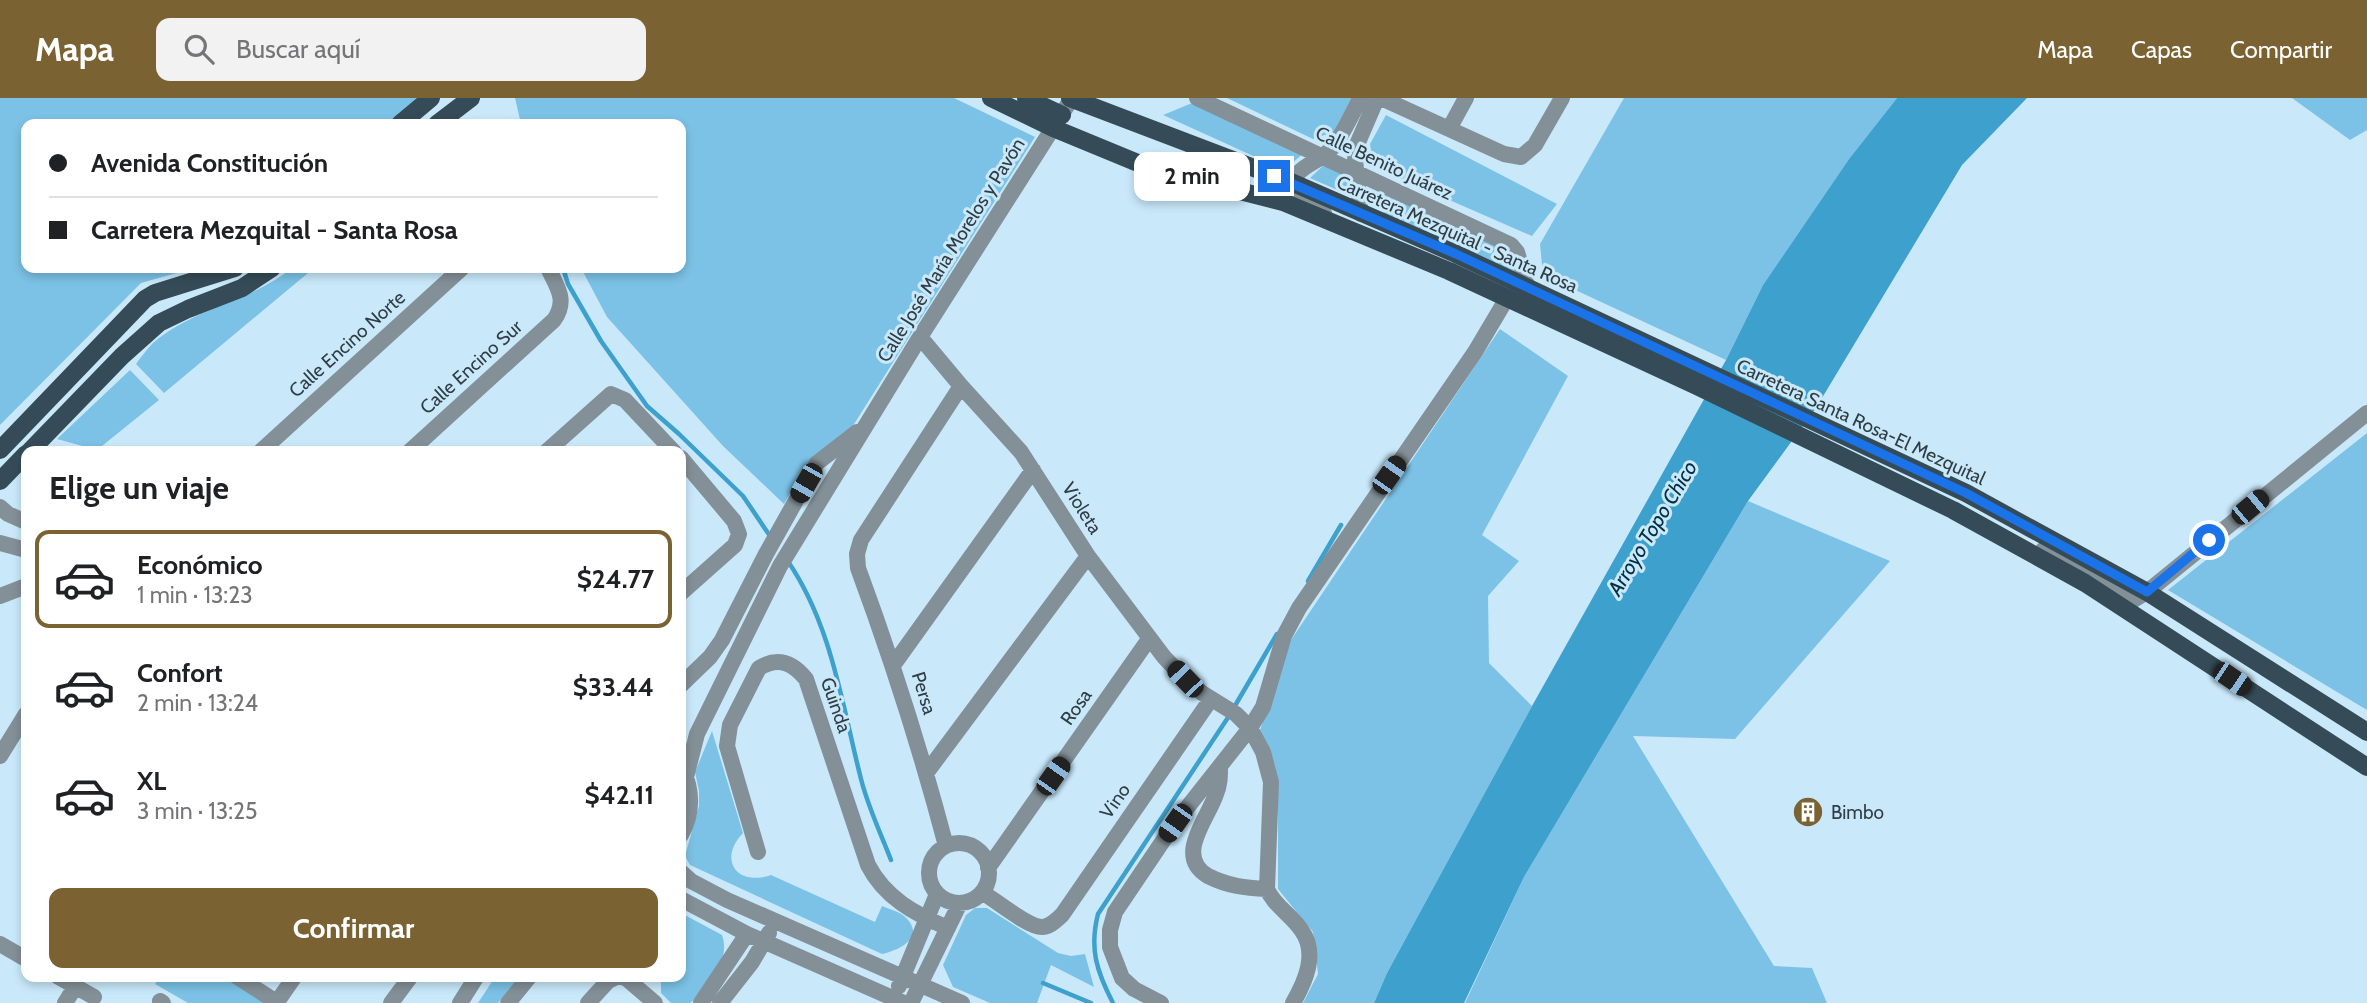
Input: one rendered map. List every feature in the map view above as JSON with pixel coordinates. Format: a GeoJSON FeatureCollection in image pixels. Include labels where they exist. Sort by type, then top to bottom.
{"type":"FeatureCollection","features":[{"type":"Feature","properties":{"kind":"main road"},"geometry":{"type":"LineString","coordinates":[[406,119],[431,98]]}},
{"type":"Feature","properties":{"kind":"main road"},"geometry":{"type":"LineString","coordinates":[[444,119],[471,98]]}},
{"type":"Feature","properties":{"kind":"main road","name":"Carretera Mezquital - Santa Rosa"},"geometry":{"type":"LineString","coordinates":[[991,98],[1058,122],[1150,168],[1283,202],[1701,379]]}},
{"type":"Feature","properties":{"kind":"main road","name":"Carretera Mezquital - Santa Rosa"},"geometry":{"type":"LineString","coordinates":[[1026,98],[1058,122]]}},
{"type":"Feature","properties":{"kind":"main road","name":"Carretera Mezquital - Santa Rosa"},"geometry":{"type":"LineString","coordinates":[[1071,98],[1291,183],[1456,254],[1788,421]]}},
{"type":"Feature","properties":{"kind":"main road"},"geometry":{"type":"LineString","coordinates":[[0,450],[145,299],[155,293],[219,273]]}},
{"type":"Feature","properties":{"kind":"main road"},"geometry":{"type":"LineString","coordinates":[[34,446],[122,356],[159,323],[242,288],[264,273]]}},
{"type":"Feature","properties":{"kind":"main road"},"geometry":{"type":"LineString","coordinates":[[1788,421],[2084,583],[2367,767]]}},
{"type":"Feature","properties":{"kind":"main road","name":"Carretera Santa Rosa-El Mezquital"},"geometry":{"type":"LineString","coordinates":[[1788,421],[1966,493],[2147,592],[2367,732]]}},
{"type":"Feature","properties":{"kind":"main road"},"geometry":{"type":"LineString","coordinates":[[0,481],[21,459]]}},
{"type":"Feature","properties":{"kind":"street","name":"Calle José María Morelos y Pavón"},"geometry":{"type":"LineString","coordinates":[[686,752],[689,732],[794,541],[1071,98]]}},
{"type":"Feature","properties":{"kind":"street","name":"Calle Benito Juárez"},"geometry":{"type":"LineString","coordinates":[[1196,98],[1511,245],[1517,252],[1528,289]]}},
{"type":"Feature","properties":{"kind":"street"},"geometry":{"type":"LineString","coordinates":[[1359,233],[1291,193],[1291,183],[1297,173],[1322,158],[1332,148],[1360,98]]}},
{"type":"Feature","properties":{"kind":"street"},"geometry":{"type":"LineString","coordinates":[[1362,214],[1355,160],[1356,147],[1379,98],[1504,154],[1521,157],[1535,145],[1562,98]]}},
{"type":"Feature","properties":{"kind":"street"},"geometry":{"type":"LineString","coordinates":[[1449,129],[1466,98]]}},
{"type":"Feature","properties":{"kind":"street","name":"Calle Encino Norte"},"geometry":{"type":"LineString","coordinates":[[267,446],[457,273]]}},
{"type":"Feature","properties":{"kind":"street","name":"Calle Encino Sur"},"geometry":{"type":"LineString","coordinates":[[416,446],[554,320],[562,307],[560,294],[550,273]]}},
{"type":"Feature","properties":{"kind":"street"},"geometry":{"type":"LineString","coordinates":[[1161,1003],[1134,989],[1122,978],[1110,947],[1110,930],[1115,912],[1175,823],[1250,728],[1263,707],[1284,636],[1298,608],[1475,352],[1507,298]]}},
{"type":"Feature","properties":{"kind":"street","name":"Violeta"},"geometry":{"type":"LineString","coordinates":[[920,337],[1021,452],[1088,556],[1149,639],[1185,679],[1250,728],[1263,752],[1271,782],[1266,889]]}},
{"type":"Feature","properties":{"kind":"street","name":"Persa"},"geometry":{"type":"LineString","coordinates":[[946,846],[927,772],[894,664],[858,568],[857,554],[861,540],[961,386]]}},
{"type":"Feature","properties":{"kind":"street"},"geometry":{"type":"LineString","coordinates":[[554,446],[611,394],[625,400],[669,446]]}},
{"type":"Feature","properties":{"kind":"street"},"geometry":{"type":"LineString","coordinates":[[1977,524],[1998,527],[2132,601],[2147,592],[2367,413]]}},
{"type":"Feature","properties":{"kind":"street","name":"Calle José María Morelos y Pavón"},"geometry":{"type":"LineString","coordinates":[[686,680],[710,657],[722,640],[817,463],[865,425]]}},
{"type":"Feature","properties":{"kind":"street"},"geometry":{"type":"LineString","coordinates":[[686,465],[734,521],[739,534],[734,545],[686,588]]}},
{"type":"Feature","properties":{"kind":"street"},"geometry":{"type":"LineString","coordinates":[[894,664],[1033,470]]}},
{"type":"Feature","properties":{"kind":"street"},"geometry":{"type":"LineString","coordinates":[[0,508],[21,520]]}},
{"type":"Feature","properties":{"kind":"street"},"geometry":{"type":"LineString","coordinates":[[0,543],[21,549]]}},
{"type":"Feature","properties":{"kind":"street"},"geometry":{"type":"LineString","coordinates":[[927,772],[1088,556]]}},
{"type":"Feature","properties":{"kind":"street"},"geometry":{"type":"LineString","coordinates":[[0,596],[21,588]]}},
{"type":"Feature","properties":{"kind":"street","name":"Rosa"},"geometry":{"type":"LineString","coordinates":[[988,868],[1149,639]]}},
{"type":"Feature","properties":{"kind":"street","name":"Guinda"},"geometry":{"type":"LineString","coordinates":[[758,852],[727,746],[727,736],[759,668],[767,663],[788,663],[796,667],[806,679],[874,878],[901,904],[928,919]]}},
{"type":"Feature","properties":{"kind":"street","name":"Vino"},"geometry":{"type":"LineString","coordinates":[[982,892],[1030,923],[1043,927],[1051,924],[1062,915],[1224,707]]}},
{"type":"Feature","properties":{"kind":"street"},"geometry":{"type":"LineString","coordinates":[[0,756],[21,722]]}},
{"type":"Feature","properties":{"kind":"street"},"geometry":{"type":"LineString","coordinates":[[1220,767],[1216,795],[1198,830],[1192,850],[1194,863],[1205,874],[1224,884],[1266,889],[1270,897],[1303,931],[1308,946],[1309,964],[1304,984],[1293,1003]]}},
{"type":"Feature","properties":{"kind":"street","name":"Calle José María Morelos y Pavón"},"geometry":{"type":"LineString","coordinates":[[686,786],[690,804],[686,824]]}},
{"type":"Feature","properties":{"kind":"street"},"geometry":{"type":"LineString","coordinates":[[960,843],[973,847],[984,856],[988,868],[988,881],[982,892],[972,900],[960,903],[948,901],[937,894],[929,877],[930,864],[936,853],[946,846],[960,843]]}},
{"type":"Feature","properties":{"kind":"street"},"geometry":{"type":"LineString","coordinates":[[686,876],[715,894],[962,1003]]}},
{"type":"Feature","properties":{"kind":"street"},"geometry":{"type":"LineString","coordinates":[[686,902],[747,934],[890,999],[904,976],[937,894]]}},
{"type":"Feature","properties":{"kind":"street"},"geometry":{"type":"LineString","coordinates":[[911,1003],[960,903]]}},
{"type":"Feature","properties":{"kind":"street"},"geometry":{"type":"LineString","coordinates":[[928,919],[948,928]]}},
{"type":"Feature","properties":{"kind":"street"},"geometry":{"type":"LineString","coordinates":[[720,1003],[752,962],[774,921]]}},
{"type":"Feature","properties":{"kind":"street"},"geometry":{"type":"LineString","coordinates":[[701,1003],[747,934]]}},
{"type":"Feature","properties":{"kind":"street"},"geometry":{"type":"LineString","coordinates":[[0,944],[21,956]]}},
{"type":"Feature","properties":{"kind":"street"},"geometry":{"type":"LineString","coordinates":[[67,982],[94,998]]}},
{"type":"Feature","properties":{"kind":"street"},"geometry":{"type":"LineString","coordinates":[[245,982],[278,1003],[291,982]]}},
{"type":"Feature","properties":{"kind":"street"},"geometry":{"type":"LineString","coordinates":[[391,1003],[407,982]]}},
{"type":"Feature","properties":{"kind":"street"},"geometry":{"type":"LineString","coordinates":[[460,1003],[473,982]]}},
{"type":"Feature","properties":{"kind":"street"},"geometry":{"type":"LineString","coordinates":[[508,1003],[525,982]]}},
{"type":"Feature","properties":{"kind":"street"},"geometry":{"type":"LineString","coordinates":[[588,1003],[607,982]]}},
{"type":"Feature","properties":{"kind":"street"},"geometry":{"type":"LineString","coordinates":[[630,982],[655,1003]]}},
{"type":"Feature","properties":{"kind":"street"},"geometry":{"type":"LineString","coordinates":[[65,1003],[75,987]]}},
{"type":"Feature","properties":{"kind":"shaded area"},"geometry":{"type":"Polygon","coordinates":[[[0,98],[420,98],[396,119],[21,119],[21,273],[176,273],[141,283],[0,425],[0,98]]]}},
{"type":"Feature","properties":{"kind":"shaded area"},"geometry":{"type":"Polygon","coordinates":[[[515,98],[954,98],[1035,137],[851,429],[809,461],[784,504],[723,446],[607,317],[584,273],[686,273],[686,119],[520,119],[515,98]]]}},
{"type":"Feature","properties":{"kind":"shaded area"},"geometry":{"type":"Polygon","coordinates":[[[1227,98],[1351,98],[1336,131],[1313,139],[1227,98]]]}},
{"type":"Feature","properties":{"kind":"shaded area"},"geometry":{"type":"Polygon","coordinates":[[[1624,98],[1897,98],[1849,159],[1763,285],[1726,360],[1543,275],[1540,244],[1624,98]]]}},
{"type":"Feature","properties":{"kind":"shaded area"},"geometry":{"type":"Polygon","coordinates":[[[2292,98],[2367,98],[2367,130],[2350,140],[2292,98]]]}},
{"type":"Feature","properties":{"kind":"shaded area"},"geometry":{"type":"Polygon","coordinates":[[[1197,101],[1304,153],[1284,170],[1163,115],[1197,101]]]}},
{"type":"Feature","properties":{"kind":"shaded area"},"geometry":{"type":"Polygon","coordinates":[[[1386,115],[1557,204],[1532,236],[1374,167],[1370,144],[1386,115]]]}},
{"type":"Feature","properties":{"kind":"shaded area"},"geometry":{"type":"Polygon","coordinates":[[[1326,163],[1352,178],[1356,198],[1310,178],[1326,163]]]}},
{"type":"Feature","properties":{"kind":"shaded area"},"geometry":{"type":"Polygon","coordinates":[[[1378,191],[1512,249],[1514,272],[1384,214],[1378,191]]]}},
{"type":"Feature","properties":{"kind":"shaded area"},"geometry":{"type":"Polygon","coordinates":[[[285,273],[308,273],[164,393],[136,364],[153,343],[169,331],[276,280],[285,273]]]}},
{"type":"Feature","properties":{"kind":"shaded area"},"geometry":{"type":"Polygon","coordinates":[[[1500,329],[1568,376],[1482,535],[1519,561],[1488,596],[1489,663],[1532,706],[1387,973],[1374,1003],[1303,1003],[1318,974],[1313,932],[1278,889],[1275,766],[1260,730],[1291,640],[1500,329]]]}},
{"type":"Feature","properties":{"kind":"shaded area"},"geometry":{"type":"Polygon","coordinates":[[[130,370],[159,400],[102,446],[82,446],[57,439],[130,370]]]}},
{"type":"Feature","properties":{"kind":"shaded area"},"geometry":{"type":"Polygon","coordinates":[[[2367,433],[2367,710],[2168,590],[2367,433]]]}},
{"type":"Feature","properties":{"kind":"shaded area"},"geometry":{"type":"Polygon","coordinates":[[[1748,501],[1890,561],[1735,739],[1633,736],[1774,966],[1812,968],[1827,1003],[1465,1003],[1524,877],[1748,501]]]}},
{"type":"Feature","properties":{"kind":"shaded area"},"geometry":{"type":"Polygon","coordinates":[[[712,731],[743,833],[732,852],[734,868],[740,874],[759,878],[771,875],[875,922],[882,906],[896,911],[910,923],[913,930],[909,941],[882,954],[690,865],[686,852],[699,806],[695,772],[712,731]]]}},
{"type":"Feature","properties":{"kind":"shaded area"},"geometry":{"type":"Polygon","coordinates":[[[975,908],[987,908],[1058,953],[1071,956],[1085,954],[1094,987],[1051,965],[1037,1003],[990,1003],[953,987],[943,965],[966,915],[975,908]]]}},
{"type":"Feature","properties":{"kind":"shaded area"},"geometry":{"type":"Polygon","coordinates":[[[686,916],[722,935],[724,953],[721,962],[694,1000],[690,1003],[671,1003],[661,993],[661,982],[686,982],[686,916]]]}},
{"type":"Feature","properties":{"kind":"shaded area"},"geometry":{"type":"Polygon","coordinates":[[[232,982],[270,1003],[188,1003],[155,984],[232,982]]]}},
{"type":"Feature","properties":{"kind":"shaded area"},"geometry":{"type":"Polygon","coordinates":[[[492,982],[517,982],[498,1003],[478,1003],[492,982]]]}},
{"type":"Feature","properties":{"kind":"water","name":"Arroyo Topo Chico"},"geometry":{"type":"Polygon","coordinates":[[[1897,98],[2027,98],[1962,165],[1816,408],[1748,501],[1524,877],[1464,1003],[1374,1003],[1387,973],[1532,706],[1726,360],[1763,285],[1849,159],[1897,98]]]}},
{"type":"Feature","properties":{"kind":"waterway"},"geometry":{"type":"LineString","coordinates":[[565,273],[568,284],[601,341],[647,406],[743,496],[770,536]]}},
{"type":"Feature","properties":{"kind":"waterway"},"geometry":{"type":"LineString","coordinates":[[1308,581],[1341,525]]}},
{"type":"Feature","properties":{"kind":"waterway"},"geometry":{"type":"LineString","coordinates":[[787,560],[815,611],[825,638],[864,789],[891,860]]}},
{"type":"Feature","properties":{"kind":"waterway"},"geometry":{"type":"LineString","coordinates":[[1236,704],[1277,634]]}},
{"type":"Feature","properties":{"kind":"waterway"},"geometry":{"type":"LineString","coordinates":[[1113,1003],[1096,960],[1094,938],[1098,914],[1229,716]]}},
{"type":"Feature","properties":{"kind":"waterway"},"geometry":{"type":"LineString","coordinates":[[1043,983],[1091,1003]]}},
{"type":"Feature","properties":{"kind":"place","name":"Bimbo"},"geometry":{"type":"Point","coordinates":[1808,812]}},
{"type":"Feature","properties":{"kind":"route"},"geometry":{"type":"LineString","coordinates":[[1274,176],[1456,254],[1966,493],[2147,592],[2209,540]]}}]}
